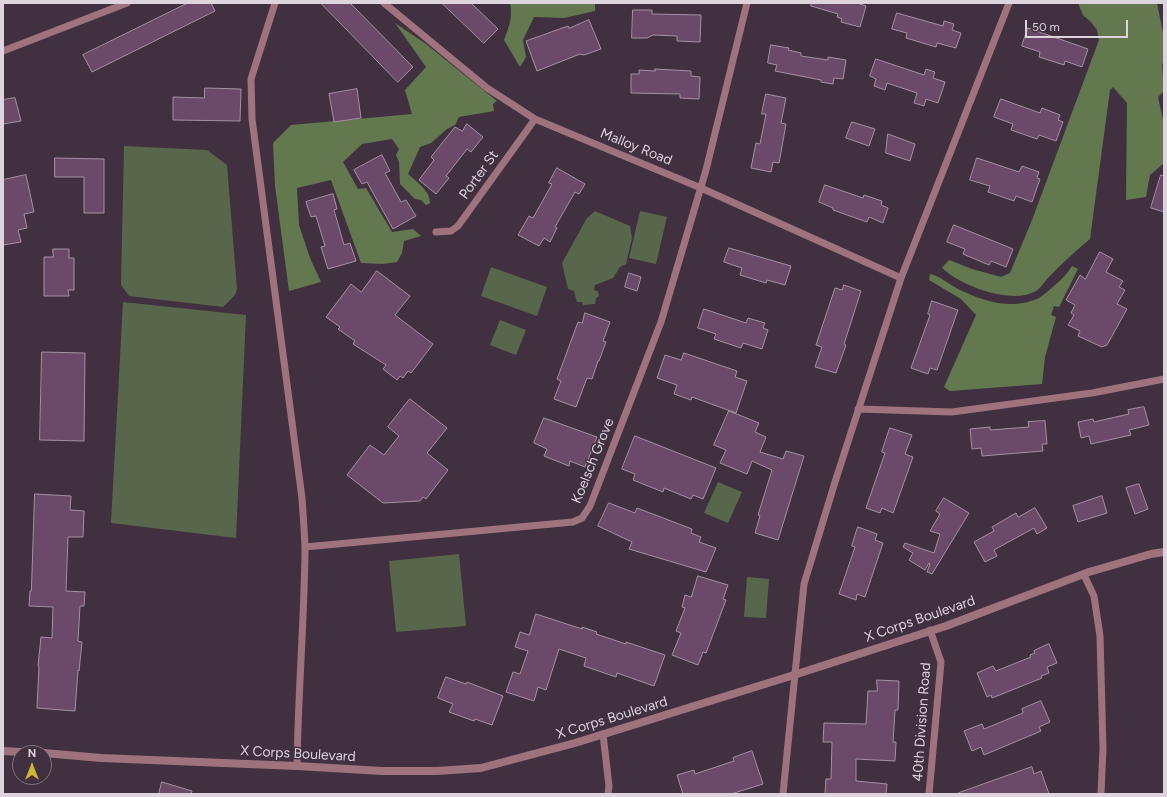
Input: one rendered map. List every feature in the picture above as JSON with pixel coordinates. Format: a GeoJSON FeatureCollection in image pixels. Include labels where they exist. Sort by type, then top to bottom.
{"type":"FeatureCollection","features":[{"type":"Feature","properties":{"kind":"street","name":"X Corps Boulevard"},"geometry":{"type":"LineString","coordinates":[[52,755],[382,771],[437,771],[481,768],[575,743],[794,675],[946,626],[1084,574],[1151,554],[1164,552]]}},
{"type":"Feature","properties":{"kind":"lane"},"geometry":{"type":"LineString","coordinates":[[3,51],[126,3]]}},
{"type":"Feature","properties":{"kind":"lane"},"geometry":{"type":"LineString","coordinates":[[275,3],[251,79],[252,119],[302,498],[305,547],[302,652],[297,723],[297,766]]}},
{"type":"Feature","properties":{"kind":"lane","name":"Malloy Road"},"geometry":{"type":"LineString","coordinates":[[384,3],[487,88],[535,119],[701,188],[901,278]]}},
{"type":"Feature","properties":{"kind":"lane","name":"Koelsch Grove"},"geometry":{"type":"LineString","coordinates":[[305,547],[566,523],[582,518],[590,506],[661,322],[706,170],[747,3]]}},
{"type":"Feature","properties":{"kind":"lane"},"geometry":{"type":"LineString","coordinates":[[783,794],[804,584],[858,409],[901,278],[1009,3]]}},
{"type":"Feature","properties":{"kind":"lane","name":"Porter St"},"geometry":{"type":"LineString","coordinates":[[436,232],[451,231],[458,226],[535,119]]}},
{"type":"Feature","properties":{"kind":"lane"},"geometry":{"type":"LineString","coordinates":[[858,409],[952,412],[1092,393],[1164,379]]}},
{"type":"Feature","properties":{"kind":"lane"},"geometry":{"type":"LineString","coordinates":[[1084,574],[1094,596],[1100,636],[1103,748],[1101,794]]}},
{"type":"Feature","properties":{"kind":"lane","name":"40th Division Road"},"geometry":{"type":"LineString","coordinates":[[929,794],[941,662],[930,630]]}},
{"type":"Feature","properties":{"kind":"lane"},"geometry":{"type":"LineString","coordinates":[[603,734],[609,786],[608,794]]}},
{"type":"Feature","properties":{"kind":"green space"},"geometry":{"type":"Polygon","coordinates":[[[510,3],[595,3],[595,11],[564,18],[534,17],[523,40],[526,57],[520,67],[504,40],[511,17],[510,3]]]}},
{"type":"Feature","properties":{"kind":"green space"},"geometry":{"type":"Polygon","coordinates":[[[1078,3],[1157,3],[1164,38],[1164,60],[1162,65],[1164,91],[1158,97],[1164,124],[1164,163],[1150,175],[1146,197],[1126,200],[1127,103],[1113,87],[1110,90],[1090,239],[1060,266],[1036,291],[1018,296],[1008,296],[977,288],[952,276],[942,268],[949,260],[972,269],[1001,277],[1010,273],[1032,220],[1099,40],[1097,30],[1083,15],[1078,3]]]}},
{"type":"Feature","properties":{"kind":"green space"},"geometry":{"type":"Polygon","coordinates":[[[395,23],[426,44],[497,101],[493,104],[494,111],[459,117],[455,125],[447,129],[431,143],[420,147],[408,174],[428,195],[430,203],[426,205],[421,200],[415,199],[400,184],[399,162],[396,155],[399,149],[392,139],[362,144],[343,162],[358,189],[366,188],[392,232],[413,229],[421,236],[404,241],[402,253],[397,262],[382,264],[361,263],[331,180],[297,188],[299,225],[310,258],[321,282],[289,291],[275,186],[273,143],[291,125],[412,114],[405,90],[426,67],[395,23]]]}},
{"type":"Feature","properties":{"kind":"green space"},"geometry":{"type":"Polygon","coordinates":[[[124,146],[207,150],[227,165],[237,289],[235,295],[223,307],[129,296],[121,285],[124,146]]]}},
{"type":"Feature","properties":{"kind":"green space"},"geometry":{"type":"Polygon","coordinates":[[[595,211],[630,226],[632,238],[626,264],[620,267],[613,278],[595,285],[594,290],[598,291],[599,296],[596,298],[595,304],[583,305],[582,302],[577,302],[574,291],[568,289],[562,263],[587,218],[595,211]]]}},
{"type":"Feature","properties":{"kind":"green space"},"geometry":{"type":"Polygon","coordinates":[[[640,211],[667,217],[656,264],[629,258],[640,211]]]}},
{"type":"Feature","properties":{"kind":"green space"},"geometry":{"type":"Polygon","coordinates":[[[1072,266],[1078,269],[1059,307],[1054,306],[1051,315],[1056,317],[1045,357],[1042,384],[950,391],[944,387],[976,315],[961,299],[929,280],[930,274],[960,290],[985,300],[1004,304],[1013,304],[1031,301],[1040,297],[1049,291],[1072,266]]]}},
{"type":"Feature","properties":{"kind":"green space"},"geometry":{"type":"Polygon","coordinates":[[[491,267],[547,287],[537,316],[481,296],[491,267]]]}},
{"type":"Feature","properties":{"kind":"green space"},"geometry":{"type":"Polygon","coordinates":[[[123,302],[246,315],[236,538],[111,523],[123,302]]]}},
{"type":"Feature","properties":{"kind":"green space"},"geometry":{"type":"Polygon","coordinates":[[[500,320],[526,330],[516,355],[490,345],[500,320]]]}},
{"type":"Feature","properties":{"kind":"green space"},"geometry":{"type":"Polygon","coordinates":[[[718,482],[742,492],[728,523],[704,513],[718,482]]]}},
{"type":"Feature","properties":{"kind":"green space"},"geometry":{"type":"Polygon","coordinates":[[[459,554],[466,626],[396,632],[389,561],[459,554]]]}},
{"type":"Feature","properties":{"kind":"green space"},"geometry":{"type":"Polygon","coordinates":[[[747,577],[769,579],[766,618],[744,617],[747,577]]]}},
{"type":"Feature","properties":{"kind":"building"},"geometry":{"type":"Polygon","coordinates":[[[188,3],[211,3],[215,11],[92,72],[83,55],[188,3]]]}},
{"type":"Feature","properties":{"kind":"building"},"geometry":{"type":"Polygon","coordinates":[[[321,3],[350,3],[413,67],[398,82],[321,3]]]}},
{"type":"Feature","properties":{"kind":"building"},"geometry":{"type":"Polygon","coordinates":[[[442,3],[471,3],[498,29],[484,43],[442,3]]]}},
{"type":"Feature","properties":{"kind":"building"},"geometry":{"type":"Polygon","coordinates":[[[812,3],[857,3],[866,6],[860,27],[841,22],[842,19],[837,17],[838,14],[811,6],[812,3]]]}},
{"type":"Feature","properties":{"kind":"building"},"geometry":{"type":"Polygon","coordinates":[[[633,10],[652,10],[652,14],[701,15],[700,42],[677,41],[677,36],[653,35],[647,38],[632,38],[633,10]]]}},
{"type":"Feature","properties":{"kind":"building"},"geometry":{"type":"Polygon","coordinates":[[[897,13],[943,26],[944,21],[954,24],[952,30],[961,33],[956,48],[937,43],[936,47],[906,38],[907,33],[892,29],[897,13]]]}},
{"type":"Feature","properties":{"kind":"building"},"geometry":{"type":"Polygon","coordinates":[[[589,20],[601,49],[584,55],[580,54],[537,71],[526,41],[568,26],[569,28],[589,20]]]}},
{"type":"Feature","properties":{"kind":"building"},"geometry":{"type":"Polygon","coordinates":[[[1028,28],[1088,49],[1082,67],[1065,61],[1064,65],[1039,57],[1040,52],[1022,46],[1028,28]]]}},
{"type":"Feature","properties":{"kind":"building"},"geometry":{"type":"Polygon","coordinates":[[[771,45],[789,48],[788,50],[801,53],[801,56],[828,60],[828,57],[846,60],[843,79],[834,78],[833,84],[821,82],[821,80],[775,71],[777,65],[768,63],[771,45]]]}},
{"type":"Feature","properties":{"kind":"building"},"geometry":{"type":"Polygon","coordinates":[[[876,59],[924,75],[926,69],[935,72],[933,78],[945,82],[938,103],[926,99],[924,106],[914,103],[917,93],[887,83],[885,90],[874,86],[876,79],[870,76],[876,59]]]}},
{"type":"Feature","properties":{"kind":"building"},"geometry":{"type":"Polygon","coordinates":[[[655,69],[691,71],[691,76],[700,77],[699,99],[680,98],[680,94],[631,93],[631,74],[639,74],[639,70],[655,71],[655,69]]]}},
{"type":"Feature","properties":{"kind":"building"},"geometry":{"type":"Polygon","coordinates":[[[205,88],[241,89],[240,121],[173,120],[173,97],[204,98],[205,88]]]}},
{"type":"Feature","properties":{"kind":"building"},"geometry":{"type":"Polygon","coordinates":[[[357,89],[361,118],[334,122],[329,94],[357,89]]]}},
{"type":"Feature","properties":{"kind":"building"},"geometry":{"type":"Polygon","coordinates":[[[766,94],[786,98],[781,123],[786,124],[779,163],[773,162],[771,172],[751,168],[756,143],[760,144],[766,114],[762,114],[766,94]]]}},
{"type":"Feature","properties":{"kind":"building"},"geometry":{"type":"Polygon","coordinates":[[[15,98],[21,121],[3,124],[3,100],[15,98]]]}},
{"type":"Feature","properties":{"kind":"building"},"geometry":{"type":"Polygon","coordinates":[[[1001,99],[1040,113],[1042,108],[1060,115],[1058,120],[1063,122],[1056,141],[1039,135],[1037,139],[1011,130],[1013,124],[994,117],[1001,99]]]}},
{"type":"Feature","properties":{"kind":"building"},"geometry":{"type":"Polygon","coordinates":[[[852,122],[875,129],[869,146],[846,138],[852,122]]]}},
{"type":"Feature","properties":{"kind":"building"},"geometry":{"type":"Polygon","coordinates":[[[467,124],[483,137],[471,152],[467,149],[446,176],[449,178],[436,194],[419,180],[434,160],[431,157],[455,127],[462,131],[467,124]]]}},
{"type":"Feature","properties":{"kind":"building"},"geometry":{"type":"Polygon","coordinates":[[[888,134],[915,144],[910,161],[886,153],[888,134]]]}},
{"type":"Feature","properties":{"kind":"building"},"geometry":{"type":"Polygon","coordinates":[[[382,155],[390,171],[385,173],[401,202],[406,200],[416,216],[393,229],[367,182],[362,184],[354,170],[382,155]]]}},
{"type":"Feature","properties":{"kind":"building"},"geometry":{"type":"Polygon","coordinates":[[[55,158],[104,159],[104,213],[84,213],[84,177],[55,177],[55,158]]]}},
{"type":"Feature","properties":{"kind":"building"},"geometry":{"type":"Polygon","coordinates":[[[977,158],[1019,172],[1022,166],[1039,172],[1037,178],[1040,179],[1032,202],[1016,196],[1014,201],[988,192],[990,186],[970,180],[977,158]]]}},
{"type":"Feature","properties":{"kind":"building"},"geometry":{"type":"Polygon","coordinates":[[[557,168],[585,184],[579,194],[575,192],[555,227],[557,228],[550,242],[544,238],[539,246],[518,235],[529,216],[533,218],[552,184],[549,183],[557,168]]]}},
{"type":"Feature","properties":{"kind":"building"},"geometry":{"type":"Polygon","coordinates":[[[26,175],[34,212],[24,214],[27,228],[18,230],[21,242],[3,245],[3,180],[26,175]]]}},
{"type":"Feature","properties":{"kind":"building"},"geometry":{"type":"Polygon","coordinates":[[[1161,175],[1164,176],[1164,212],[1151,208],[1161,175]]]}},
{"type":"Feature","properties":{"kind":"building"},"geometry":{"type":"Polygon","coordinates":[[[825,185],[863,198],[864,195],[882,201],[881,205],[888,208],[883,223],[869,217],[867,222],[833,210],[833,208],[819,202],[825,185]]]}},
{"type":"Feature","properties":{"kind":"building"},"geometry":{"type":"Polygon","coordinates":[[[333,194],[337,209],[334,210],[344,245],[350,243],[356,261],[328,269],[321,247],[325,246],[316,216],[311,217],[306,202],[333,194]]]}},
{"type":"Feature","properties":{"kind":"building"},"geometry":{"type":"Polygon","coordinates":[[[954,225],[1013,249],[1006,267],[991,261],[989,265],[963,254],[965,249],[947,242],[954,225]]]}},
{"type":"Feature","properties":{"kind":"building"},"geometry":{"type":"Polygon","coordinates":[[[729,248],[791,266],[785,285],[767,280],[766,283],[740,275],[742,268],[724,262],[729,248]]]}},
{"type":"Feature","properties":{"kind":"building"},"geometry":{"type":"Polygon","coordinates":[[[53,249],[69,249],[69,258],[74,258],[74,290],[68,290],[69,296],[44,296],[44,257],[53,257],[53,249]]]}},
{"type":"Feature","properties":{"kind":"building"},"geometry":{"type":"Polygon","coordinates":[[[1100,252],[1113,259],[1106,272],[1123,281],[1119,287],[1125,290],[1117,304],[1127,309],[1107,345],[1102,347],[1078,336],[1080,331],[1068,325],[1074,315],[1071,313],[1075,305],[1066,300],[1080,275],[1085,279],[1100,252]]]}},
{"type":"Feature","properties":{"kind":"building"},"geometry":{"type":"Polygon","coordinates":[[[377,271],[410,296],[395,315],[433,344],[411,373],[408,371],[403,378],[400,376],[397,380],[383,369],[386,365],[353,344],[355,341],[338,329],[340,327],[326,317],[351,284],[361,292],[377,271]]]}},
{"type":"Feature","properties":{"kind":"building"},"geometry":{"type":"Polygon","coordinates":[[[629,273],[641,277],[637,291],[625,287],[629,273]]]}},
{"type":"Feature","properties":{"kind":"building"},"geometry":{"type":"Polygon","coordinates":[[[844,285],[861,291],[844,344],[846,345],[836,373],[815,367],[822,347],[816,345],[835,288],[842,290],[844,285]]]}},
{"type":"Feature","properties":{"kind":"building"},"geometry":{"type":"Polygon","coordinates":[[[932,301],[958,310],[937,370],[930,368],[928,374],[911,368],[930,315],[928,314],[932,301]]]}},
{"type":"Feature","properties":{"kind":"building"},"geometry":{"type":"Polygon","coordinates":[[[704,309],[746,323],[748,318],[765,323],[763,328],[768,330],[762,349],[743,343],[741,348],[714,339],[716,334],[698,328],[704,309]]]}},
{"type":"Feature","properties":{"kind":"building"},"geometry":{"type":"Polygon","coordinates":[[[585,313],[610,322],[603,341],[606,342],[592,379],[587,378],[576,407],[554,399],[561,381],[557,379],[578,322],[582,323],[585,313]]]}},
{"type":"Feature","properties":{"kind":"building"},"geometry":{"type":"Polygon","coordinates":[[[42,352],[85,353],[84,441],[40,440],[42,352]]]}},
{"type":"Feature","properties":{"kind":"building"},"geometry":{"type":"Polygon","coordinates":[[[684,353],[737,371],[735,377],[747,381],[736,413],[692,397],[691,400],[674,394],[677,385],[657,378],[665,355],[681,360],[684,353]]]}},
{"type":"Feature","properties":{"kind":"building"},"geometry":{"type":"Polygon","coordinates":[[[410,399],[447,428],[427,453],[448,470],[426,499],[423,497],[420,501],[383,503],[347,475],[370,445],[384,455],[399,436],[388,427],[410,399]]]}},
{"type":"Feature","properties":{"kind":"building"},"geometry":{"type":"Polygon","coordinates":[[[1144,407],[1149,425],[1129,430],[1131,435],[1091,444],[1089,436],[1081,438],[1078,422],[1093,419],[1094,422],[1129,414],[1128,410],[1144,407]]]}},
{"type":"Feature","properties":{"kind":"building"},"geometry":{"type":"Polygon","coordinates":[[[729,411],[759,423],[755,432],[766,437],[760,452],[783,459],[786,451],[804,456],[778,540],[755,533],[760,516],[758,515],[772,470],[752,461],[747,474],[720,463],[726,450],[714,445],[729,411]]]}},
{"type":"Feature","properties":{"kind":"building"},"geometry":{"type":"Polygon","coordinates":[[[544,418],[597,437],[585,467],[570,461],[569,466],[544,456],[547,449],[534,443],[544,418]]]}},
{"type":"Feature","properties":{"kind":"building"},"geometry":{"type":"Polygon","coordinates":[[[1045,421],[1047,444],[1042,444],[1043,451],[982,456],[981,448],[972,449],[970,429],[990,427],[990,430],[1029,427],[1028,422],[1045,421]]]}},
{"type":"Feature","properties":{"kind":"building"},"geometry":{"type":"Polygon","coordinates":[[[890,428],[912,435],[905,454],[913,457],[893,513],[882,508],[880,513],[866,508],[885,453],[882,452],[890,428]]]}},
{"type":"Feature","properties":{"kind":"building"},"geometry":{"type":"Polygon","coordinates":[[[635,436],[716,468],[703,499],[693,495],[691,499],[664,488],[663,492],[633,480],[635,474],[622,469],[635,436]]]}},
{"type":"Feature","properties":{"kind":"building"},"geometry":{"type":"Polygon","coordinates":[[[1139,484],[1148,509],[1135,514],[1126,488],[1139,484]]]}},
{"type":"Feature","properties":{"kind":"building"},"geometry":{"type":"Polygon","coordinates":[[[35,494],[71,496],[70,510],[84,511],[83,537],[68,537],[66,591],[85,592],[84,606],[80,606],[78,641],[82,642],[75,711],[37,708],[38,666],[41,637],[52,638],[53,607],[29,606],[35,494]]]}},
{"type":"Feature","properties":{"kind":"building"},"geometry":{"type":"Polygon","coordinates":[[[1102,496],[1107,513],[1078,522],[1073,506],[1102,496]]]}},
{"type":"Feature","properties":{"kind":"building"},"geometry":{"type":"Polygon","coordinates":[[[944,498],[969,513],[932,574],[927,572],[929,563],[925,570],[909,560],[913,553],[903,547],[905,543],[934,553],[940,534],[930,531],[940,514],[936,511],[944,498]]]}},
{"type":"Feature","properties":{"kind":"building"},"geometry":{"type":"Polygon","coordinates":[[[609,503],[635,513],[637,508],[692,529],[691,533],[701,537],[699,542],[716,548],[706,572],[629,549],[632,542],[598,526],[609,503]]]}},
{"type":"Feature","properties":{"kind":"building"},"geometry":{"type":"Polygon","coordinates":[[[1035,508],[1047,528],[1037,534],[1034,528],[994,550],[997,556],[985,562],[974,542],[994,531],[992,527],[1016,513],[1018,517],[1035,508]]]}},
{"type":"Feature","properties":{"kind":"building"},"geometry":{"type":"Polygon","coordinates":[[[858,527],[877,534],[875,540],[883,543],[865,597],[857,594],[856,600],[839,594],[855,547],[852,546],[858,527]]]}},
{"type":"Feature","properties":{"kind":"building"},"geometry":{"type":"Polygon","coordinates":[[[698,576],[728,585],[723,599],[726,600],[706,653],[703,652],[698,665],[672,655],[681,633],[676,631],[685,608],[682,607],[685,595],[691,597],[698,576]]]}},
{"type":"Feature","properties":{"kind":"building"},"geometry":{"type":"Polygon","coordinates":[[[536,614],[582,629],[582,627],[597,632],[596,634],[665,655],[654,686],[617,673],[616,677],[584,666],[586,658],[559,649],[546,690],[538,687],[534,701],[506,692],[513,672],[520,674],[528,651],[515,647],[520,632],[529,635],[536,614]]]}},
{"type":"Feature","properties":{"kind":"building"},"geometry":{"type":"Polygon","coordinates":[[[1049,644],[1057,663],[1047,667],[1049,673],[1041,676],[1042,678],[992,698],[991,695],[987,697],[977,673],[993,666],[996,671],[1031,657],[1030,655],[1035,653],[1034,651],[1049,644]]]}},
{"type":"Feature","properties":{"kind":"building"},"geometry":{"type":"Polygon","coordinates":[[[446,677],[466,684],[467,682],[503,696],[492,725],[475,719],[474,721],[449,712],[453,704],[438,698],[446,677]]]}},
{"type":"Feature","properties":{"kind":"building"},"geometry":{"type":"Polygon","coordinates":[[[877,680],[899,681],[898,710],[895,710],[893,742],[896,742],[895,761],[856,759],[856,781],[887,784],[886,794],[825,794],[826,779],[831,779],[832,742],[823,742],[824,723],[866,724],[868,691],[877,691],[877,680]]]}},
{"type":"Feature","properties":{"kind":"building"},"geometry":{"type":"Polygon","coordinates":[[[1041,701],[1050,722],[1039,727],[1041,731],[984,755],[981,747],[972,751],[964,731],[982,724],[984,729],[1023,713],[1022,709],[1041,701]]]}},
{"type":"Feature","properties":{"kind":"building"},"geometry":{"type":"Polygon","coordinates":[[[752,751],[763,784],[731,794],[683,794],[677,775],[694,770],[695,774],[734,761],[733,758],[752,751]]]}},
{"type":"Feature","properties":{"kind":"building"},"geometry":{"type":"Polygon","coordinates":[[[1032,767],[1034,774],[1041,771],[1049,794],[959,793],[1032,767]]]}},
{"type":"Feature","properties":{"kind":"building"},"geometry":{"type":"Polygon","coordinates":[[[162,782],[192,791],[191,794],[159,794],[162,782]]]}}]}
